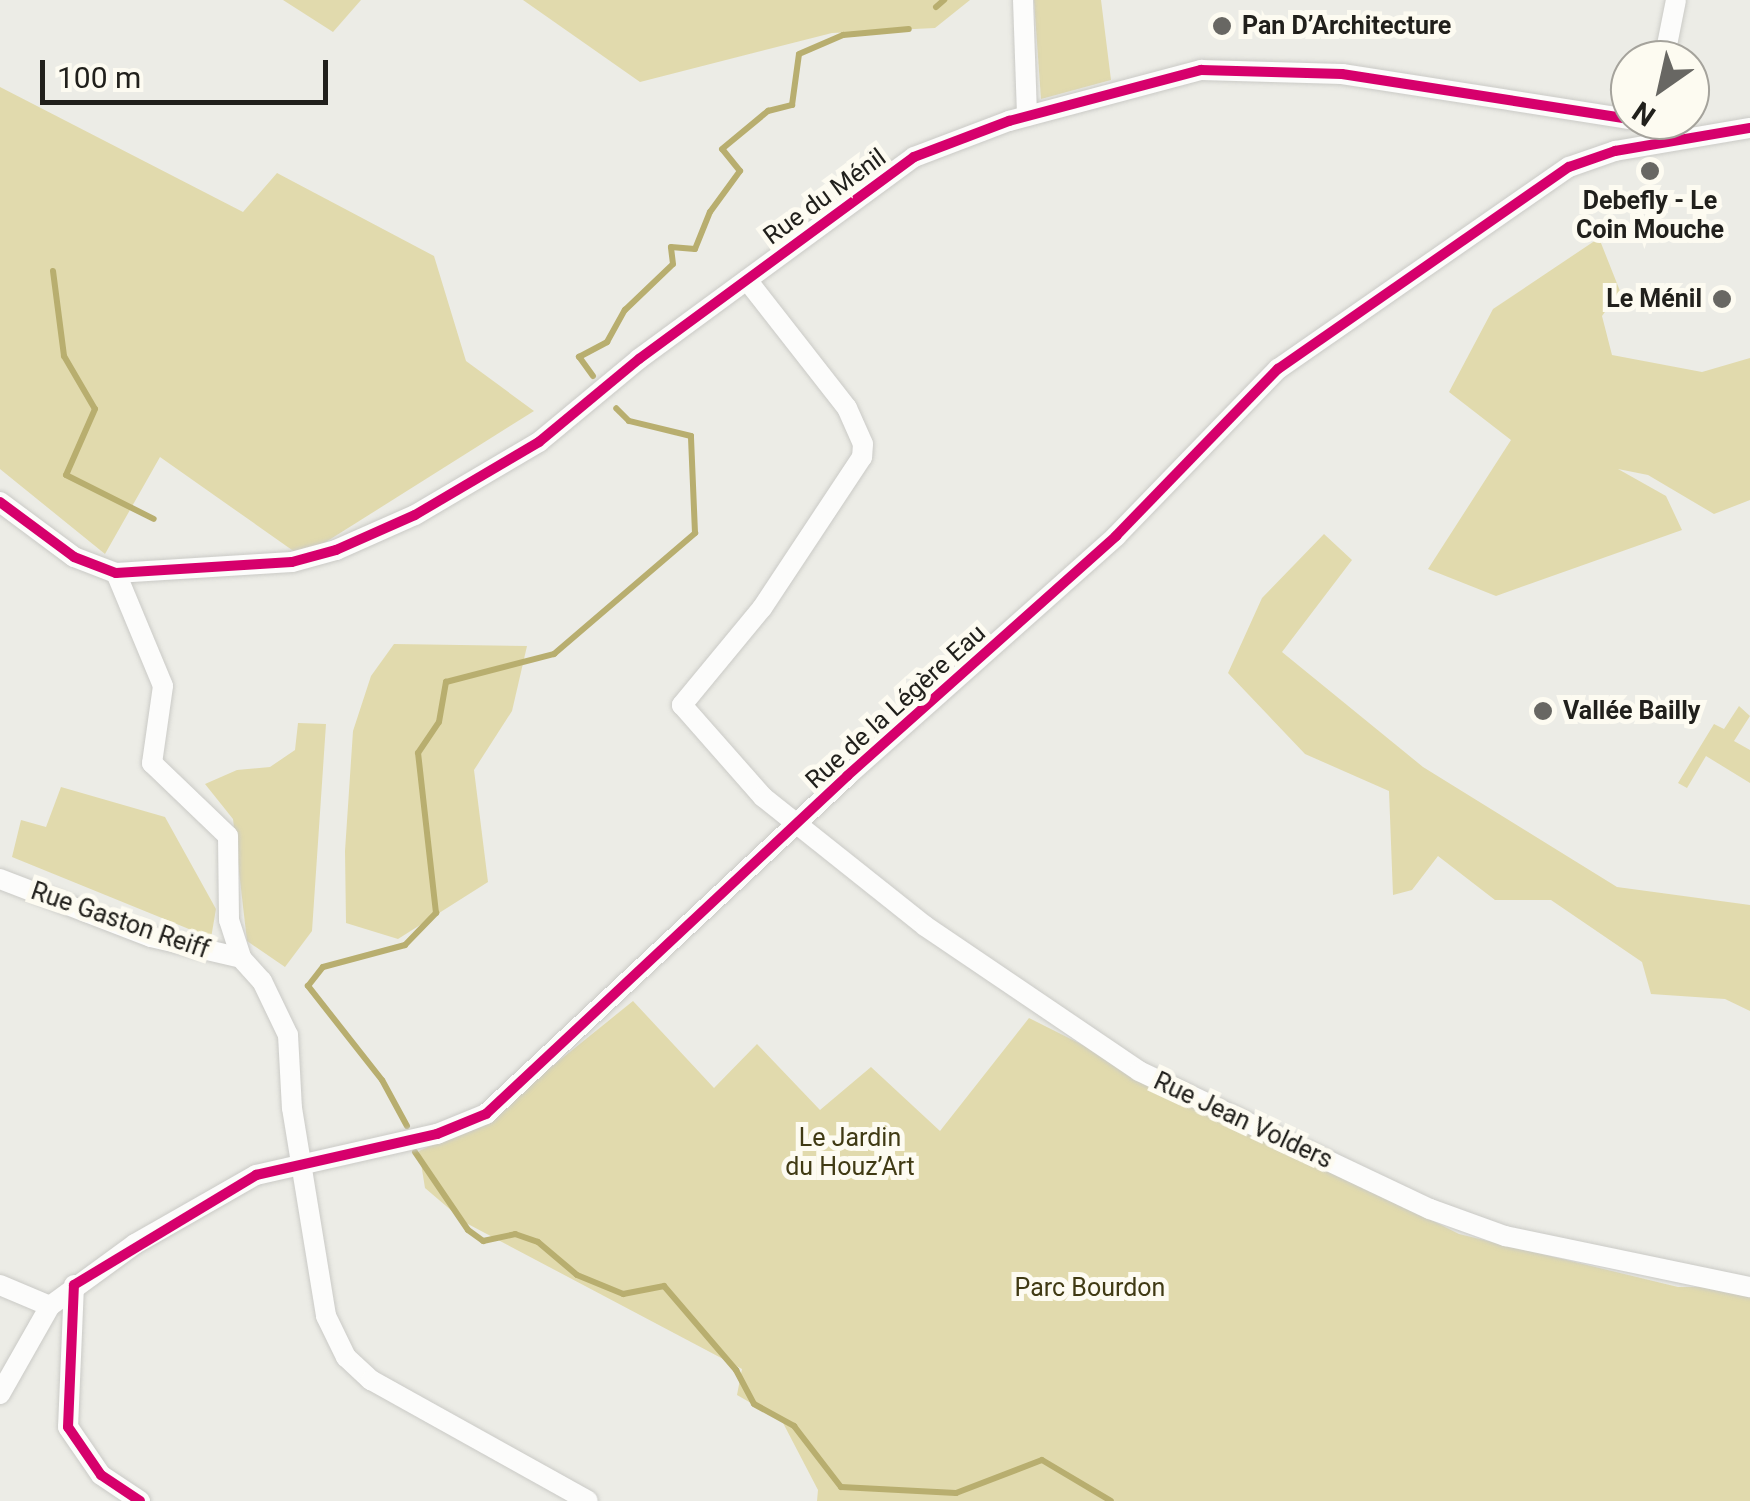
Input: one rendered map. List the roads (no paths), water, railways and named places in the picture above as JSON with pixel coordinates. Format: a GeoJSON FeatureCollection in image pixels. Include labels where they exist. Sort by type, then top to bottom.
{"type":"FeatureCollection","features":[{"type":"Feature","properties":{"kind":"street"},"geometry":{"type":"LineString","coordinates":[[1023,0],[1028,116]]}},
{"type":"Feature","properties":{"kind":"street"},"geometry":{"type":"LineString","coordinates":[[1668,40],[1676,0]]}},
{"type":"Feature","properties":{"kind":"street","name":"Rue du Ménil"},"geometry":{"type":"LineString","coordinates":[[116,572],[292,562],[416,515],[539,442],[747,280],[914,157],[1028,116],[1201,70],[1342,74],[1610,117]]}},
{"type":"Feature","properties":{"kind":"street"},"geometry":{"type":"LineString","coordinates":[[1710,130],[1750,128]]}},
{"type":"Feature","properties":{"kind":"street","name":"Rue de la Légère Eau"},"geometry":{"type":"LineString","coordinates":[[0,1394],[50,1306],[74,1285],[256,1176],[303,1162],[437,1134],[486,1114],[1116,536],[1278,368],[1569,166],[1639,140]]}},
{"type":"Feature","properties":{"kind":"street","name":"Rue Jean Volders"},"geometry":{"type":"LineString","coordinates":[[747,280],[847,408],[863,444],[862,457],[762,608],[686,696],[682,712],[796,826],[925,926],[1139,1071],[1430,1210],[1505,1236],[1750,1287]]}},
{"type":"Feature","properties":{"kind":"street"},"geometry":{"type":"LineString","coordinates":[[0,502],[74,557],[116,572],[163,686],[152,763],[228,836],[229,920],[241,958],[262,981],[288,1036],[326,1316],[346,1357],[370,1380],[588,1501]]}},
{"type":"Feature","properties":{"kind":"street","name":"Rue Gaston Reiff"},"geometry":{"type":"LineString","coordinates":[[0,879],[151,937],[241,958]]}},
{"type":"Feature","properties":{"kind":"street"},"geometry":{"type":"LineString","coordinates":[[0,1285],[50,1306]]}},
{"type":"Feature","properties":{"kind":"street"},"geometry":{"type":"LineString","coordinates":[[74,1285],[68,1427],[101,1476],[140,1501]]}},
{"type":"Feature","properties":{"kind":"waterway"},"geometry":{"type":"LineString","coordinates":[[936,7],[944,0]]}},
{"type":"Feature","properties":{"kind":"waterway"},"geometry":{"type":"LineString","coordinates":[[593,376],[579,357],[607,342],[625,310],[673,264],[671,247],[695,249],[710,212],[740,171],[722,149],[768,111],[792,105],[799,54],[843,35],[909,29]]}},
{"type":"Feature","properties":{"kind":"waterway"},"geometry":{"type":"LineString","coordinates":[[53,271],[64,356],[95,409],[66,475],[154,519]]}},
{"type":"Feature","properties":{"kind":"waterway"},"geometry":{"type":"LineString","coordinates":[[407,1126],[382,1080],[308,986],[323,967],[405,945],[436,913],[418,753],[439,722],[446,682],[554,654],[695,533],[691,436],[629,421],[616,408]]}},
{"type":"Feature","properties":{"kind":"waterway"},"geometry":{"type":"LineString","coordinates":[[415,1152],[468,1230],[483,1241],[515,1234],[538,1242],[577,1275],[623,1294],[664,1286],[736,1370],[754,1404],[794,1426],[841,1487],[956,1493],[1042,1460],[1111,1501]]}},
{"type":"Feature","properties":{"kind":"place","name":"Pan D’Architecture"},"geometry":{"type":"Point","coordinates":[1222,26]}},
{"type":"Feature","properties":{"kind":"place","name":"Debefly - Le Coin Mouche"},"geometry":{"type":"Point","coordinates":[1650,171]}},
{"type":"Feature","properties":{"kind":"place","name":"Le Ménil"},"geometry":{"type":"Point","coordinates":[1722,299]}},
{"type":"Feature","properties":{"kind":"place","name":"Vallée Bailly"},"geometry":{"type":"Point","coordinates":[1543,711]}},
{"type":"Feature","properties":{"kind":"park label","name":"Le Jardin du Houz’Art"},"geometry":{"type":"Point","coordinates":[850,1154]}},
{"type":"Feature","properties":{"kind":"park label","name":"Parc Bourdon"},"geometry":{"type":"Point","coordinates":[1090,1288]}}]}
